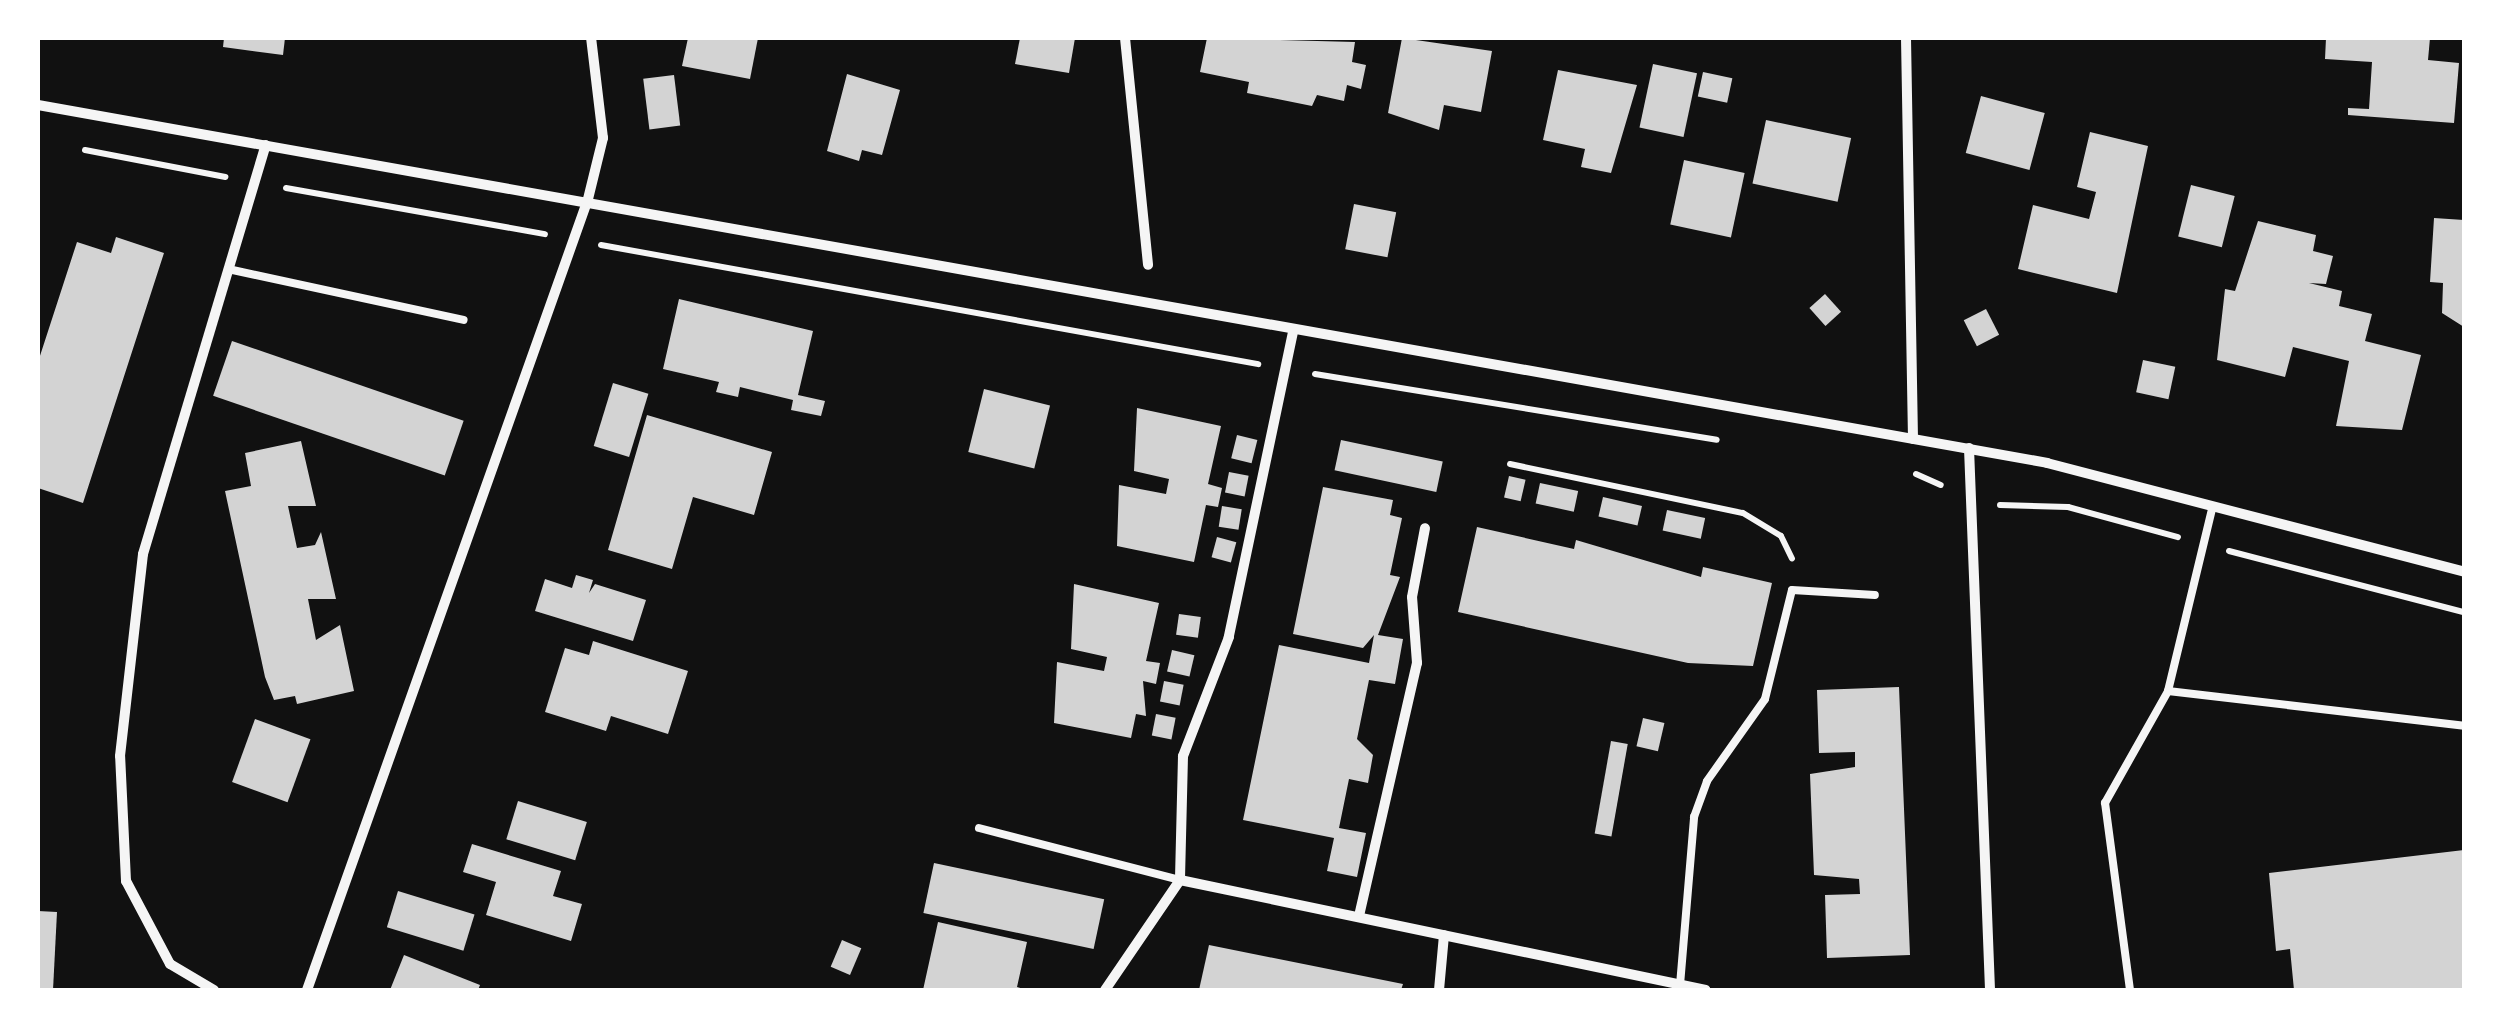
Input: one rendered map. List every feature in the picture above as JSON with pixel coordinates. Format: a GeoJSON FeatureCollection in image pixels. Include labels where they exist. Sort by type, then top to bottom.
{"type":"FeatureCollection","features":[{"type":"Feature","properties":{"kind":"street"},"geometry":{"type":"LineString","coordinates":[[308,990],[588,199],[603,138],[591,38]]}},
{"type":"Feature","properties":{"kind":"street"},"geometry":{"type":"LineString","coordinates":[[1125,38],[1148,264]]}},
{"type":"Feature","properties":{"kind":"street"},"geometry":{"type":"LineString","coordinates":[[1906,38],[1913,439]]}},
{"type":"Feature","properties":{"kind":"street"},"geometry":{"type":"LineString","coordinates":[[38,105],[588,199],[1294,332],[1968,448],[2464,572]]}},
{"type":"Feature","properties":{"kind":"street"},"geometry":{"type":"LineString","coordinates":[[214,990],[170,964],[126,881],[120,756],[143,554],[266,145]]}},
{"type":"Feature","properties":{"kind":"street"},"geometry":{"type":"LineString","coordinates":[[1105,990],[1180,880],[1183,756],[1229,637],[1294,332]]}},
{"type":"Feature","properties":{"kind":"street"},"geometry":{"type":"LineString","coordinates":[[1968,448],[1990,990]]}},
{"type":"Feature","properties":{"kind":"street"},"geometry":{"type":"LineString","coordinates":[[1360,916],[1417,662],[1412,596],[1425,528]]}},
{"type":"Feature","properties":{"kind":"street"},"geometry":{"type":"LineString","coordinates":[[1180,880],[1680,988],[1706,990]]}},
{"type":"Feature","properties":{"kind":"street"},"geometry":{"type":"LineString","coordinates":[[1439,990],[1444,935]]}},
{"type":"Feature","properties":{"kind":"lane"},"geometry":{"type":"LineString","coordinates":[[228,269],[464,320]]}},
{"type":"Feature","properties":{"kind":"lane"},"geometry":{"type":"LineString","coordinates":[[2130,990],[2105,803],[2168,691],[2212,509]]}},
{"type":"Feature","properties":{"kind":"lane"},"geometry":{"type":"LineString","coordinates":[[1680,988],[1694,817],[1707,781],[1765,700],[1792,590],[1875,595]]}},
{"type":"Feature","properties":{"kind":"lane"},"geometry":{"type":"LineString","coordinates":[[2168,691],[2464,726]]}},
{"type":"Feature","properties":{"kind":"lane"},"geometry":{"type":"LineString","coordinates":[[979,828],[1180,880]]}},
{"type":"Feature","properties":{"kind":"path"},"geometry":{"type":"LineString","coordinates":[[1510,464],[1743,513],[1780,536],[1792,558],[1792,590]]}},
{"type":"Feature","properties":{"kind":"building"},"geometry":{"type":"Polygon","coordinates":[[[224,38],[285,38],[283,55],[223,47],[224,38]]]}},
{"type":"Feature","properties":{"kind":"building"},"geometry":{"type":"Polygon","coordinates":[[[688,38],[758,38],[750,79],[682,66],[688,38]]]}},
{"type":"Feature","properties":{"kind":"building"},"geometry":{"type":"Polygon","coordinates":[[[1020,38],[1075,38],[1069,73],[1015,64],[1020,38]]]}},
{"type":"Feature","properties":{"kind":"building"},"geometry":{"type":"Polygon","coordinates":[[[1207,38],[1355,42],[1352,62],[1366,65],[1361,89],[1347,85],[1344,101],[1317,95],[1312,106],[1247,93],[1249,82],[1200,72],[1207,38]]]}},
{"type":"Feature","properties":{"kind":"building"},"geometry":{"type":"Polygon","coordinates":[[[1402,38],[1492,51],[1481,112],[1444,105],[1439,130],[1388,113],[1402,38]]]}},
{"type":"Feature","properties":{"kind":"building"},"geometry":{"type":"Polygon","coordinates":[[[2326,38],[2430,38],[2428,60],[2459,63],[2454,123],[2348,115],[2348,108],[2369,109],[2372,62],[2325,59],[2326,38]]]}},
{"type":"Feature","properties":{"kind":"building"},"geometry":{"type":"Polygon","coordinates":[[[1653,64],[1697,73],[1684,137],[1639,128],[1653,64]]]}},
{"type":"Feature","properties":{"kind":"building"},"geometry":{"type":"Polygon","coordinates":[[[1558,70],[1637,85],[1611,173],[1581,167],[1585,149],[1543,140],[1558,70]]]}},
{"type":"Feature","properties":{"kind":"building"},"geometry":{"type":"Polygon","coordinates":[[[1703,72],[1732,78],[1727,103],[1698,96],[1703,72]]]}},
{"type":"Feature","properties":{"kind":"building"},"geometry":{"type":"Polygon","coordinates":[[[847,74],[900,90],[882,155],[862,150],[859,161],[827,151],[847,74]]]}},
{"type":"Feature","properties":{"kind":"building"},"geometry":{"type":"Polygon","coordinates":[[[674,75],[680,126],[649,129],[643,79],[674,75]]]}},
{"type":"Feature","properties":{"kind":"building"},"geometry":{"type":"Polygon","coordinates":[[[1981,96],[2045,113],[2029,170],[1966,153],[1981,96]]]}},
{"type":"Feature","properties":{"kind":"building"},"geometry":{"type":"Polygon","coordinates":[[[1766,120],[1851,138],[1838,202],[1752,184],[1766,120]]]}},
{"type":"Feature","properties":{"kind":"building"},"geometry":{"type":"Polygon","coordinates":[[[2090,132],[2148,146],[2117,293],[2018,269],[2033,205],[2089,219],[2096,192],[2077,187],[2090,132]]]}},
{"type":"Feature","properties":{"kind":"building"},"geometry":{"type":"Polygon","coordinates":[[[1684,160],[1745,173],[1731,237],[1670,225],[1684,160]]]}},
{"type":"Feature","properties":{"kind":"building"},"geometry":{"type":"Polygon","coordinates":[[[2191,185],[2235,196],[2222,247],[2178,236],[2191,185]]]}},
{"type":"Feature","properties":{"kind":"building"},"geometry":{"type":"Polygon","coordinates":[[[1354,204],[1396,212],[1387,257],[1345,249],[1354,204]]]}},
{"type":"Feature","properties":{"kind":"building"},"geometry":{"type":"Polygon","coordinates":[[[2434,218],[2464,220],[2464,327],[2442,313],[2443,283],[2430,282],[2434,218]]]}},
{"type":"Feature","properties":{"kind":"building"},"geometry":{"type":"Polygon","coordinates":[[[2258,221],[2316,235],[2313,251],[2333,256],[2326,284],[2309,283],[2342,291],[2339,306],[2372,314],[2365,341],[2421,355],[2402,430],[2336,426],[2349,361],[2293,347],[2285,377],[2217,360],[2225,289],[2235,291],[2258,221]]]}},
{"type":"Feature","properties":{"kind":"building"},"geometry":{"type":"Polygon","coordinates":[[[116,237],[164,253],[83,503],[38,488],[38,362],[77,242],[111,253],[116,237]]]}},
{"type":"Feature","properties":{"kind":"building"},"geometry":{"type":"Polygon","coordinates":[[[1825,294],[1841,312],[1825,326],[1809,308],[1825,294]]]}},
{"type":"Feature","properties":{"kind":"building"},"geometry":{"type":"Polygon","coordinates":[[[679,299],[813,331],[798,395],[825,401],[821,416],[791,410],[793,400],[740,387],[738,397],[716,392],[719,382],[663,369],[679,299]]]}},
{"type":"Feature","properties":{"kind":"building"},"geometry":{"type":"Polygon","coordinates":[[[1986,309],[1999,335],[1977,346],[1964,320],[1986,309]]]}},
{"type":"Feature","properties":{"kind":"building"},"geometry":{"type":"Polygon","coordinates":[[[232,341],[464,421],[445,476],[213,396],[232,341]]]}},
{"type":"Feature","properties":{"kind":"building"},"geometry":{"type":"Polygon","coordinates":[[[2143,360],[2175,367],[2168,399],[2136,392],[2143,360]]]}},
{"type":"Feature","properties":{"kind":"building"},"geometry":{"type":"Polygon","coordinates":[[[613,383],[648,394],[629,457],[594,446],[613,383]]]}},
{"type":"Feature","properties":{"kind":"building"},"geometry":{"type":"Polygon","coordinates":[[[984,389],[1050,405],[1034,469],[968,452],[984,389]]]}},
{"type":"Feature","properties":{"kind":"building"},"geometry":{"type":"Polygon","coordinates":[[[1137,408],[1221,426],[1208,484],[1222,488],[1218,507],[1206,505],[1194,562],[1117,546],[1119,485],[1166,494],[1169,479],[1134,471],[1137,408]]]}},
{"type":"Feature","properties":{"kind":"building"},"geometry":{"type":"Polygon","coordinates":[[[647,415],[772,452],[754,515],[693,497],[672,569],[608,550],[647,415]]]}},
{"type":"Feature","properties":{"kind":"building"},"geometry":{"type":"Polygon","coordinates":[[[1237,435],[1257,440],[1252,463],[1231,458],[1237,435]]]}},
{"type":"Feature","properties":{"kind":"building"},"geometry":{"type":"Polygon","coordinates":[[[1341,440],[1443,462],[1436,492],[1335,470],[1341,440]]]}},
{"type":"Feature","properties":{"kind":"building"},"geometry":{"type":"Polygon","coordinates":[[[301,441],[316,506],[288,506],[297,548],[315,545],[321,532],[336,599],[308,599],[316,640],[340,625],[354,691],[297,704],[295,696],[274,700],[265,677],[225,491],[251,486],[245,453],[301,441]]]}},
{"type":"Feature","properties":{"kind":"building"},"geometry":{"type":"Polygon","coordinates":[[[1229,472],[1249,476],[1245,496],[1225,493],[1229,472]]]}},
{"type":"Feature","properties":{"kind":"building"},"geometry":{"type":"Polygon","coordinates":[[[1509,476],[1526,480],[1521,501],[1504,497],[1509,476]]]}},
{"type":"Feature","properties":{"kind":"building"},"geometry":{"type":"Polygon","coordinates":[[[1540,483],[1578,491],[1574,512],[1536,504],[1540,483]]]}},
{"type":"Feature","properties":{"kind":"building"},"geometry":{"type":"Polygon","coordinates":[[[1323,487],[1393,500],[1390,515],[1402,518],[1390,575],[1400,577],[1378,635],[1403,639],[1395,684],[1369,680],[1357,739],[1373,755],[1368,783],[1349,779],[1339,828],[1366,833],[1357,877],[1327,871],[1334,838],[1243,820],[1279,645],[1369,663],[1374,635],[1363,648],[1293,634],[1323,487]]]}},
{"type":"Feature","properties":{"kind":"building"},"geometry":{"type":"Polygon","coordinates":[[[1603,497],[1642,506],[1637,525],[1599,516],[1603,497]]]}},
{"type":"Feature","properties":{"kind":"building"},"geometry":{"type":"Polygon","coordinates":[[[1222,506],[1242,509],[1238,530],[1219,527],[1222,506]]]}},
{"type":"Feature","properties":{"kind":"building"},"geometry":{"type":"Polygon","coordinates":[[[1667,510],[1705,518],[1701,539],[1663,531],[1667,510]]]}},
{"type":"Feature","properties":{"kind":"building"},"geometry":{"type":"Polygon","coordinates":[[[1477,527],[1574,549],[1576,540],[1701,577],[1703,567],[1772,583],[1753,666],[1688,663],[1458,612],[1477,527]]]}},
{"type":"Feature","properties":{"kind":"building"},"geometry":{"type":"Polygon","coordinates":[[[1217,537],[1236,542],[1231,562],[1212,557],[1217,537]]]}},
{"type":"Feature","properties":{"kind":"building"},"geometry":{"type":"Polygon","coordinates":[[[576,575],[593,580],[589,593],[595,584],[646,600],[633,641],[535,611],[545,579],[572,588],[576,575]]]}},
{"type":"Feature","properties":{"kind":"building"},"geometry":{"type":"Polygon","coordinates":[[[1074,584],[1159,603],[1146,661],[1160,663],[1156,684],[1143,681],[1146,716],[1136,714],[1131,738],[1054,723],[1057,662],[1104,671],[1107,657],[1071,649],[1074,584]]]}},
{"type":"Feature","properties":{"kind":"building"},"geometry":{"type":"Polygon","coordinates":[[[1179,614],[1201,617],[1198,638],[1176,635],[1179,614]]]}},
{"type":"Feature","properties":{"kind":"building"},"geometry":{"type":"Polygon","coordinates":[[[593,641],[688,671],[668,734],[611,716],[606,731],[545,712],[565,648],[589,655],[593,641]]]}},
{"type":"Feature","properties":{"kind":"building"},"geometry":{"type":"Polygon","coordinates":[[[1172,650],[1194,655],[1189,677],[1167,671],[1172,650]]]}},
{"type":"Feature","properties":{"kind":"building"},"geometry":{"type":"Polygon","coordinates":[[[1164,681],[1184,685],[1180,705],[1160,702],[1164,681]]]}},
{"type":"Feature","properties":{"kind":"building"},"geometry":{"type":"Polygon","coordinates":[[[1899,687],[1910,955],[1827,958],[1825,895],[1860,894],[1859,879],[1814,875],[1810,774],[1855,767],[1855,752],[1819,753],[1817,690],[1899,687]]]}},
{"type":"Feature","properties":{"kind":"building"},"geometry":{"type":"Polygon","coordinates":[[[1156,714],[1176,718],[1171,739],[1152,736],[1156,714]]]}},
{"type":"Feature","properties":{"kind":"building"},"geometry":{"type":"Polygon","coordinates":[[[1643,718],[1664,723],[1658,751],[1636,746],[1643,718]]]}},
{"type":"Feature","properties":{"kind":"building"},"geometry":{"type":"Polygon","coordinates":[[[255,719],[310,739],[288,802],[232,782],[255,719]]]}},
{"type":"Feature","properties":{"kind":"building"},"geometry":{"type":"Polygon","coordinates":[[[1611,741],[1628,744],[1611,837],[1595,834],[1611,741]]]}},
{"type":"Feature","properties":{"kind":"building"},"geometry":{"type":"Polygon","coordinates":[[[518,801],[587,822],[575,860],[506,839],[518,801]]]}},
{"type":"Feature","properties":{"kind":"building"},"geometry":{"type":"Polygon","coordinates":[[[472,844],[561,871],[553,896],[582,904],[571,941],[486,915],[496,882],[463,872],[472,844]]]}},
{"type":"Feature","properties":{"kind":"building"},"geometry":{"type":"Polygon","coordinates":[[[2464,850],[2464,990],[2294,990],[2290,949],[2276,951],[2269,873],[2464,850]]]}},
{"type":"Feature","properties":{"kind":"building"},"geometry":{"type":"Polygon","coordinates":[[[934,863],[1104,899],[1094,949],[923,913],[934,863]]]}},
{"type":"Feature","properties":{"kind":"building"},"geometry":{"type":"Polygon","coordinates":[[[398,891],[475,914],[463,951],[387,927],[398,891]]]}},
{"type":"Feature","properties":{"kind":"building"},"geometry":{"type":"Polygon","coordinates":[[[38,911],[57,912],[53,990],[38,990],[38,911]]]}},
{"type":"Feature","properties":{"kind":"building"},"geometry":{"type":"Polygon","coordinates":[[[938,922],[1027,942],[1017,987],[1027,990],[923,990],[938,922]]]}},
{"type":"Feature","properties":{"kind":"building"},"geometry":{"type":"Polygon","coordinates":[[[842,940],[861,948],[850,975],[831,967],[842,940]]]}},
{"type":"Feature","properties":{"kind":"building"},"geometry":{"type":"Polygon","coordinates":[[[1209,945],[1403,984],[1401,990],[1199,990],[1209,945]]]}},
{"type":"Feature","properties":{"kind":"building"},"geometry":{"type":"Polygon","coordinates":[[[404,955],[480,985],[478,990],[390,990],[404,955]]]}}]}
